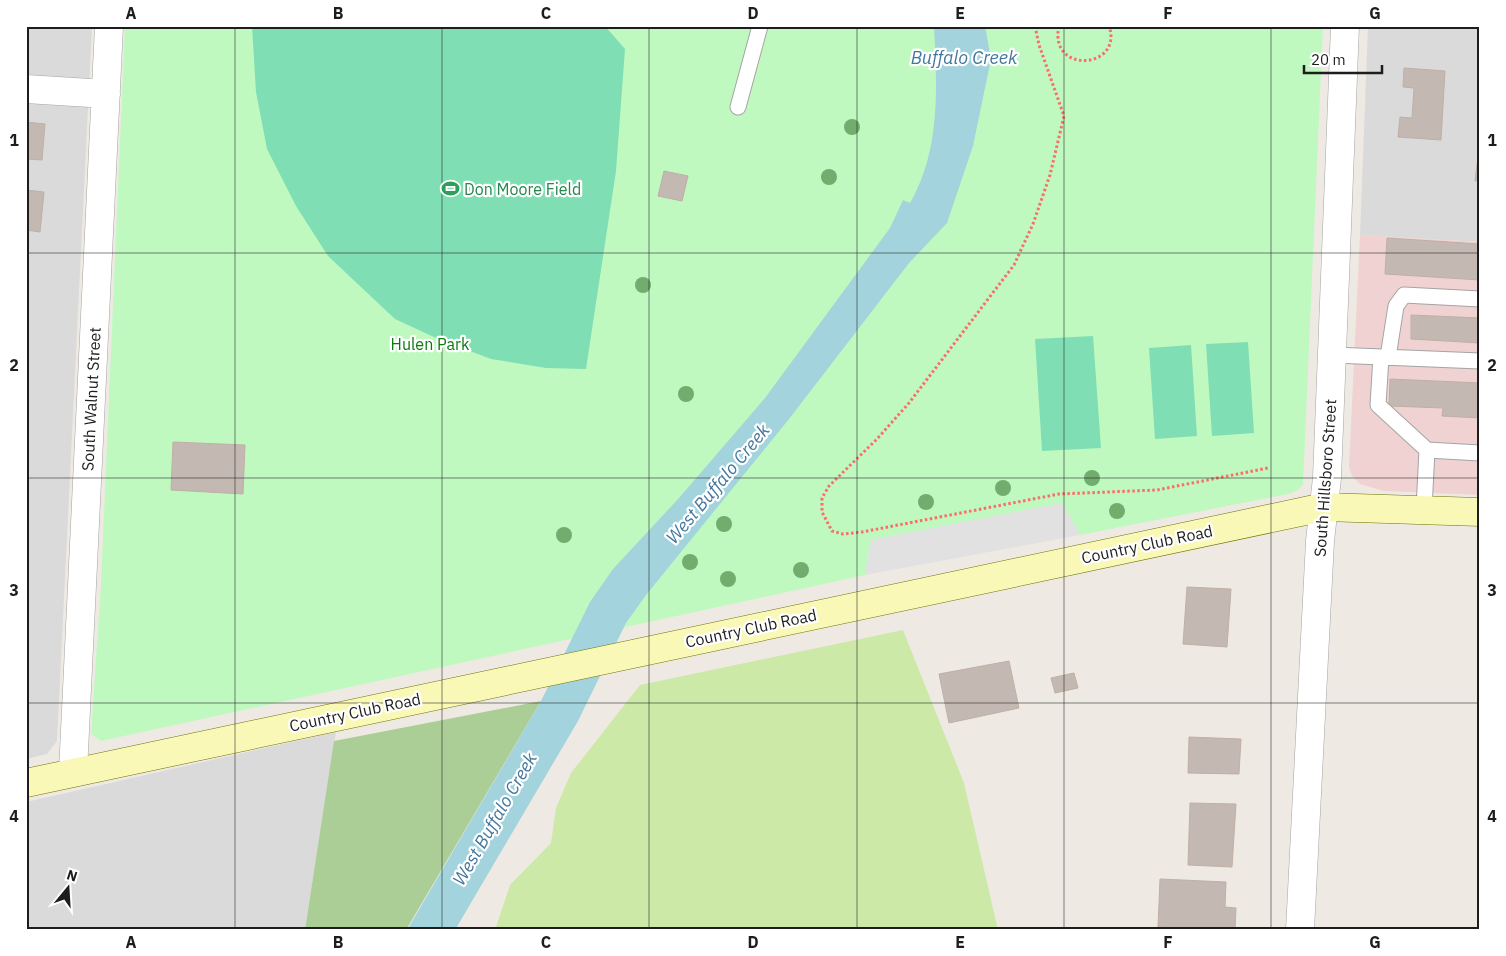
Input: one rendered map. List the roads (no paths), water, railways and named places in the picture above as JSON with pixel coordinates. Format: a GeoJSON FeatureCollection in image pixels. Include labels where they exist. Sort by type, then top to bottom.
{"type":"FeatureCollection","features":[{"type":"Feature","properties":{"kind":"main road","name":"Country Club Road"},"geometry":{"type":"LineString","coordinates":[[26,783],[644,650],[1324,507],[1480,512]]}},
{"type":"Feature","properties":{"kind":"street","name":"South Walnut Street"},"geometry":{"type":"LineString","coordinates":[[73,772],[110,26]]}},
{"type":"Feature","properties":{"kind":"street","name":"South Hillsboro Street"},"geometry":{"type":"LineString","coordinates":[[1300,930],[1320,541],[1324,507],[1333,356],[1345,26]]}},
{"type":"Feature","properties":{"kind":"street"},"geometry":{"type":"LineString","coordinates":[[26,89],[106,94]]}},
{"type":"Feature","properties":{"kind":"lane"},"geometry":{"type":"LineString","coordinates":[[738,107],[758,33],[748,26]]}},
{"type":"Feature","properties":{"kind":"lane"},"geometry":{"type":"LineString","coordinates":[[1480,299],[1404,295],[1396,306],[1384,357],[1378,405],[1427,450],[1480,453]]}},
{"type":"Feature","properties":{"kind":"lane"},"geometry":{"type":"LineString","coordinates":[[1333,356],[1480,361]]}},
{"type":"Feature","properties":{"kind":"lane"},"geometry":{"type":"LineString","coordinates":[[1424,509],[1427,450]]}},
{"type":"Feature","properties":{"kind":"water","name":"Buffalo Creek"},"geometry":{"type":"Polygon","coordinates":[[[934,26],[985,26],[991,59],[973,146],[947,223],[909,263],[789,419],[646,595],[626,623],[578,721],[455,930],[407,930],[541,701],[590,602],[613,569],[679,498],[765,398],[890,228],[903,200],[910,203],[927,161],[935,117],[934,26]]]}},
{"type":"Feature","properties":{"kind":"place","name":"Don Moore Field"},"geometry":{"type":"Point","coordinates":[450,189]}},
{"type":"Feature","properties":{"kind":"park label","name":"Hulen Park"},"geometry":{"type":"Point","coordinates":[430,344]}},
{"type":"Feature","properties":{"kind":"water label","name":"West Buffalo Creek"},"geometry":{"type":"Point","coordinates":[718,484]}},
{"type":"Feature","properties":{"kind":"water label","name":"West Buffalo Creek"},"geometry":{"type":"Point","coordinates":[495,819]}}]}
